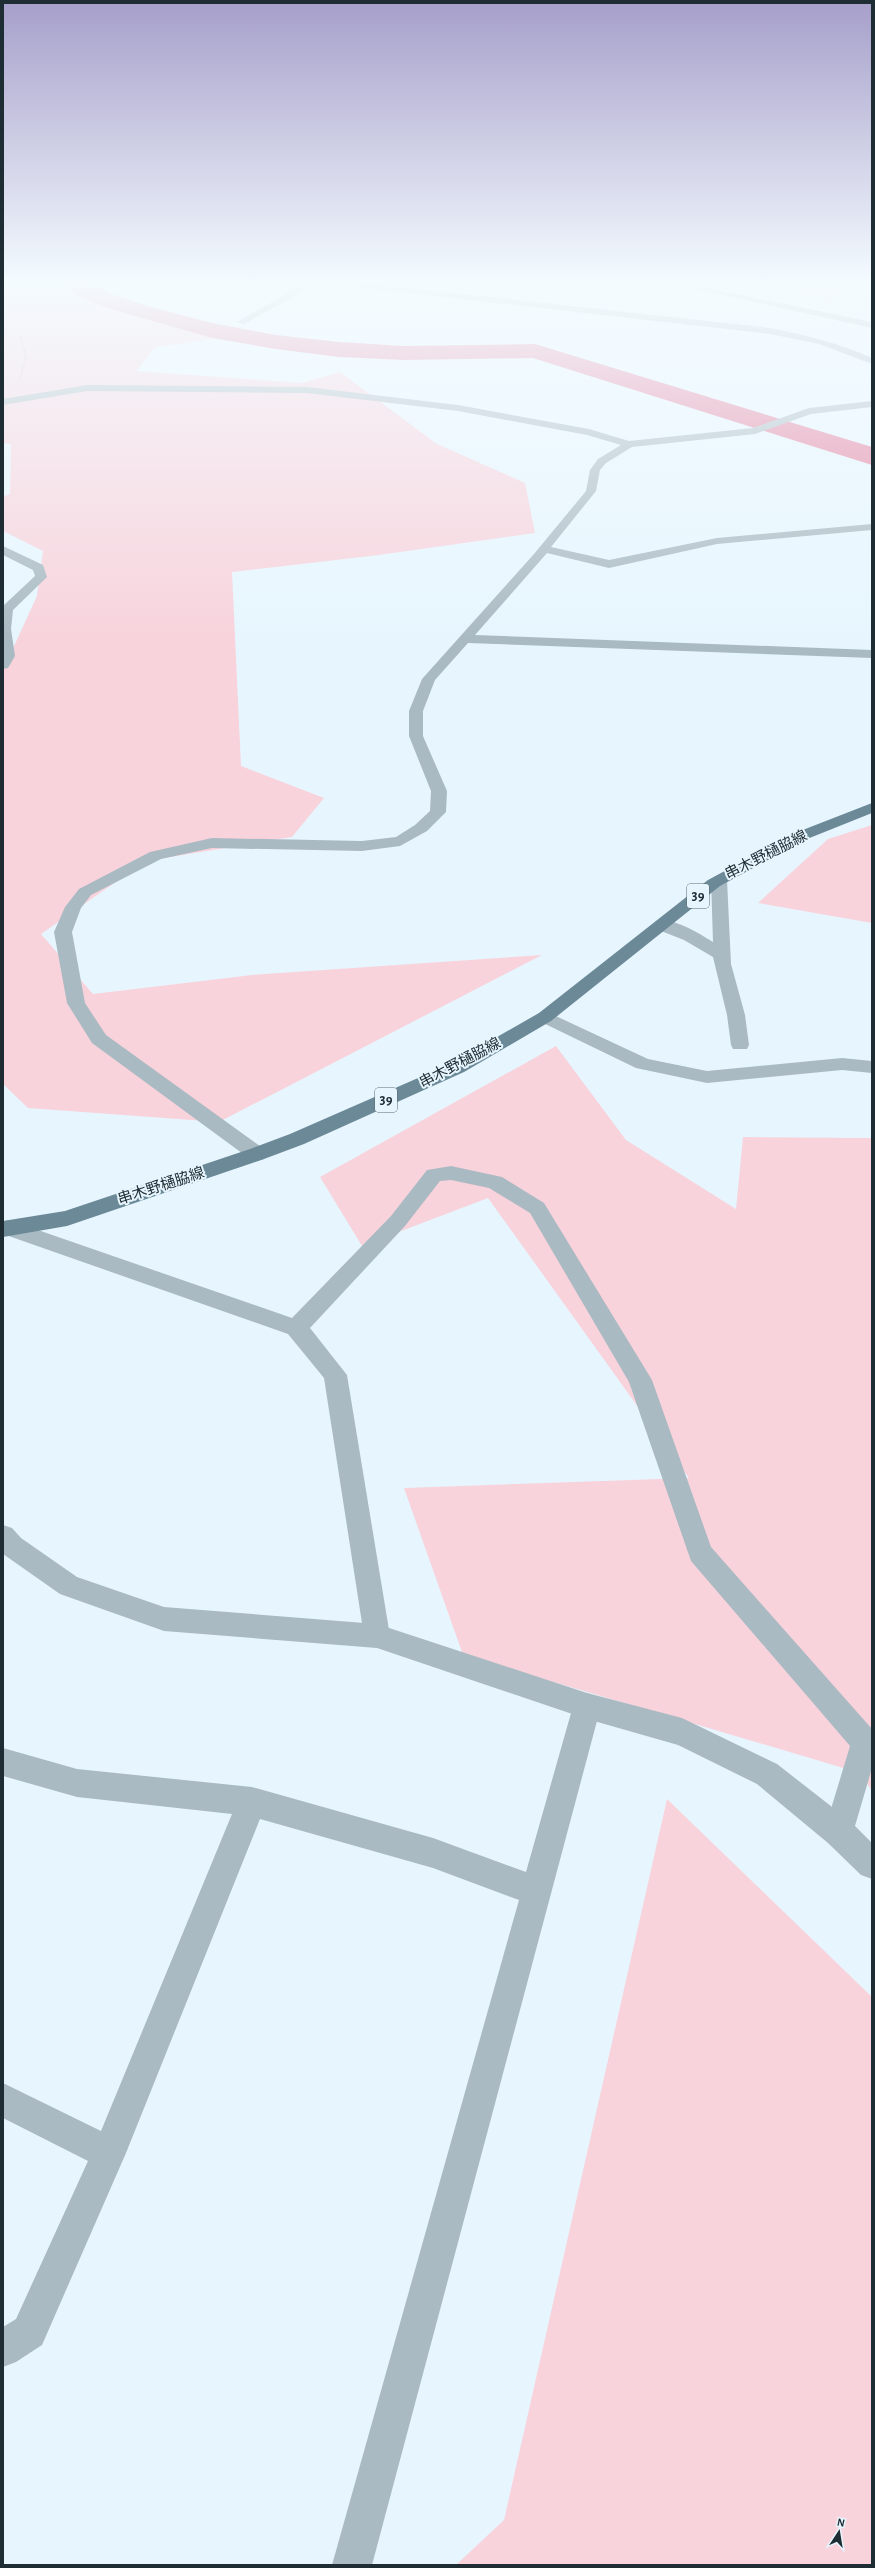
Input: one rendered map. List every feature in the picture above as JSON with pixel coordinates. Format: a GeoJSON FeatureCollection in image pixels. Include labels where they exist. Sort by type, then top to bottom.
{"type":"FeatureCollection","features":[{"type":"Feature","properties":{"kind":"main road","name":"串木野樋脇線"},"geometry":{"type":"LineString","coordinates":[[6,1228],[67,1218],[257,1154],[297,1139],[457,1068],[545,1017],[719,880],[801,836],[872,808]]}},
{"type":"Feature","properties":{"kind":"street"},"geometry":{"type":"LineString","coordinates":[[3,402],[15,400]]}},
{"type":"Feature","properties":{"kind":"street"},"geometry":{"type":"LineString","coordinates":[[390,400],[458,408],[589,432],[629,444],[755,431],[809,411],[872,404]]}},
{"type":"Feature","properties":{"kind":"street"},"geometry":{"type":"LineString","coordinates":[[257,1154],[99,1039],[76,1002],[63,932],[73,907],[85,892],[119,872],[163,854],[212,843],[362,846],[400,841],[421,828],[438,812],[439,791],[416,736],[416,711],[429,679],[467,639],[544,549],[591,491],[595,470],[602,461],[629,444]]}},
{"type":"Feature","properties":{"kind":"street"},"geometry":{"type":"LineString","coordinates":[[544,549],[609,564],[717,541],[872,527]]}},
{"type":"Feature","properties":{"kind":"street"},"geometry":{"type":"LineString","coordinates":[[3,548],[11,556],[29,562],[39,568],[41,577],[7,609],[4,632],[11,650],[9,659],[3,665]]}},
{"type":"Feature","properties":{"kind":"street"},"geometry":{"type":"LineString","coordinates":[[467,639],[872,654]]}},
{"type":"Feature","properties":{"kind":"street"},"geometry":{"type":"LineString","coordinates":[[719,880],[722,964],[736,1015],[740,1045]]}},
{"type":"Feature","properties":{"kind":"street"},"geometry":{"type":"LineString","coordinates":[[662,925],[690,936],[722,955]]}},
{"type":"Feature","properties":{"kind":"street"},"geometry":{"type":"LineString","coordinates":[[545,1017],[643,1064],[707,1078],[842,1064],[872,1067]]}},
{"type":"Feature","properties":{"kind":"street"},"geometry":{"type":"LineString","coordinates":[[296,1328],[398,1221],[434,1175],[451,1173],[495,1182],[537,1208],[640,1380],[700,1553],[865,1742],[839,1832]]}},
{"type":"Feature","properties":{"kind":"street"},"geometry":{"type":"LineString","coordinates":[[6,1228],[296,1328],[335,1375],[377,1636]]}},
{"type":"Feature","properties":{"kind":"street"},"geometry":{"type":"LineString","coordinates":[[3,1536],[12,1546],[69,1586],[164,1619],[377,1636],[587,1706],[682,1732],[767,1774],[839,1832],[872,1864]]}},
{"type":"Feature","properties":{"kind":"street"},"geometry":{"type":"LineString","coordinates":[[352,2565],[587,1706]]}},
{"type":"Feature","properties":{"kind":"street"},"geometry":{"type":"LineString","coordinates":[[3,1762],[77,1783],[252,1802],[433,1853],[536,1891]]}},
{"type":"Feature","properties":{"kind":"street"},"geometry":{"type":"LineString","coordinates":[[3,2349],[29,2332],[109,2153],[252,1802]]}},
{"type":"Feature","properties":{"kind":"street"},"geometry":{"type":"LineString","coordinates":[[3,2100],[109,2153]]}},
{"type":"Feature","properties":{"kind":"shaded area"},"geometry":{"type":"Polygon","coordinates":[[[3,400],[378,400],[437,444],[525,483],[535,533],[379,555],[232,572],[241,766],[324,798],[292,837],[146,861],[41,934],[93,994],[252,975],[542,955],[219,1122],[28,1108],[3,1084],[3,670],[37,596],[43,551],[3,531],[3,497],[10,494],[11,444],[3,443],[3,400]]]}},
{"type":"Feature","properties":{"kind":"shaded area"},"geometry":{"type":"Polygon","coordinates":[[[872,825],[872,923],[758,903],[828,839],[872,825]]]}},
{"type":"Feature","properties":{"kind":"shaded area"},"geometry":{"type":"Polygon","coordinates":[[[556,1046],[626,1140],[736,1209],[743,1137],[872,1138],[872,1791],[860,1773],[463,1655],[404,1488],[689,1478],[488,1198],[362,1246],[320,1177],[556,1046]]]}},
{"type":"Feature","properties":{"kind":"shaded area"},"geometry":{"type":"Polygon","coordinates":[[[667,1799],[872,1997],[872,2565],[456,2565],[504,2520],[667,1799]]]}},
{"type":"Feature","properties":{"kind":"waterway"},"geometry":{"type":"LineString","coordinates":[[692,400],[872,456]]}}]}
